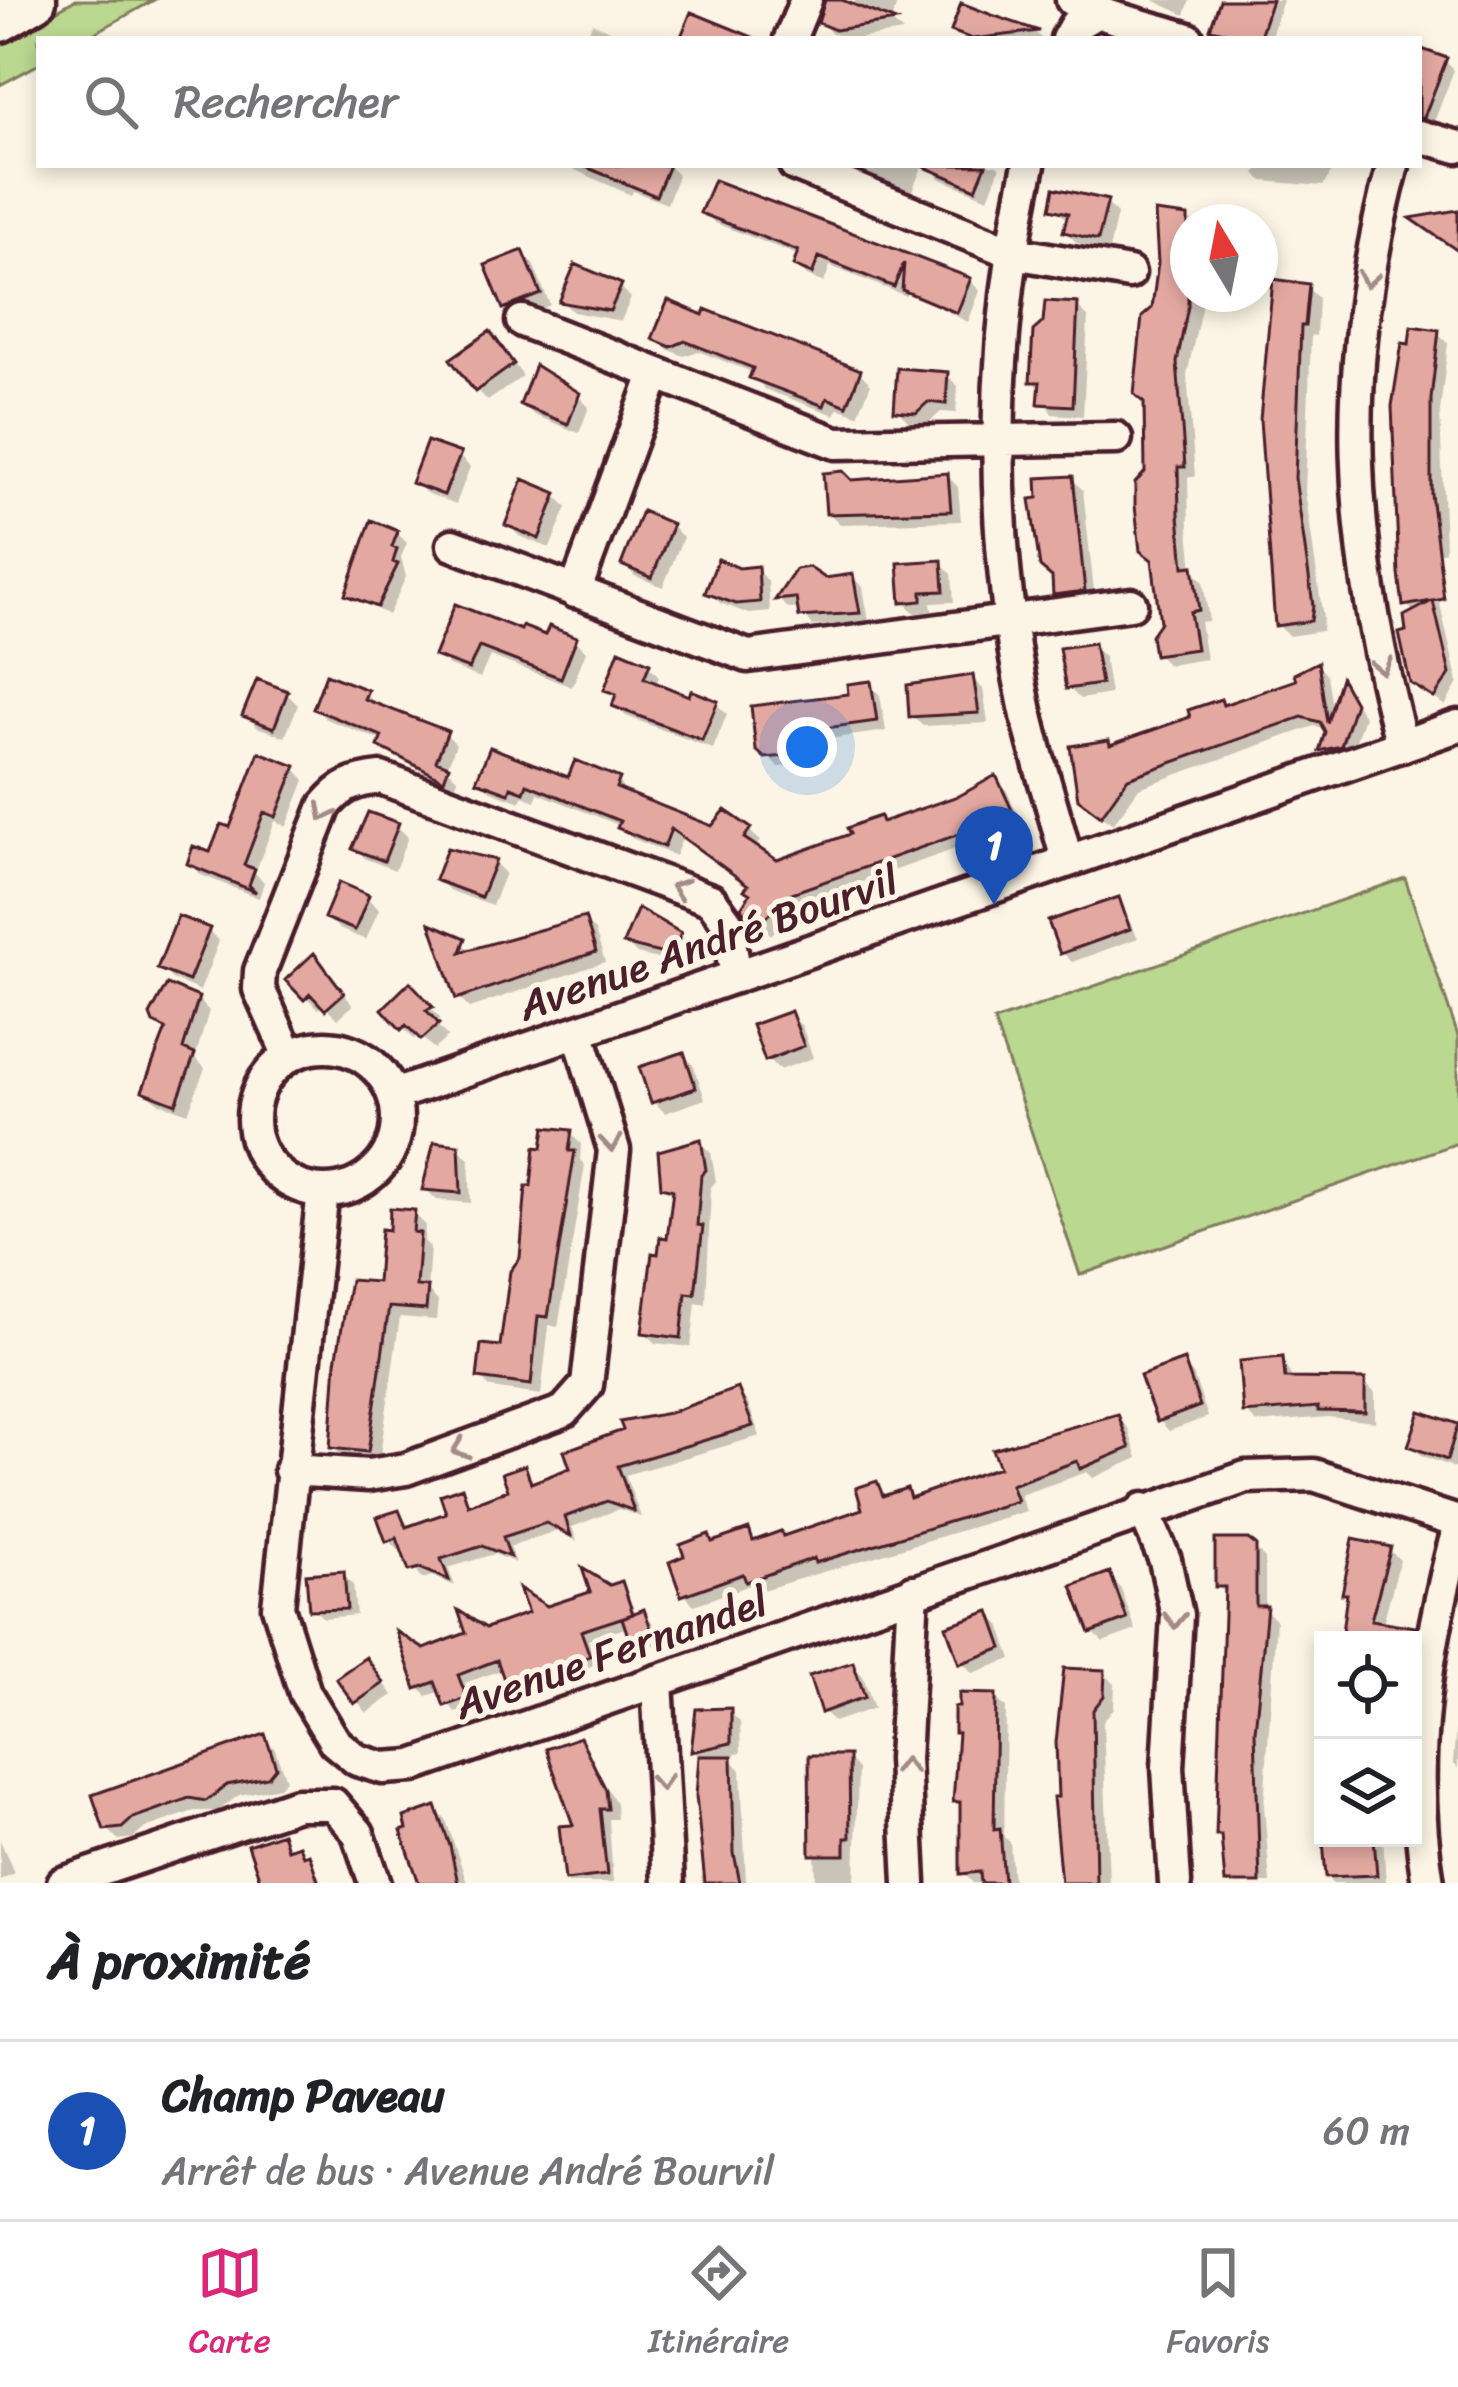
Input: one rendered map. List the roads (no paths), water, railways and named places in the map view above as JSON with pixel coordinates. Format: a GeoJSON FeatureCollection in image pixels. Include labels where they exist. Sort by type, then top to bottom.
{"type":"FeatureCollection","features":[{"type":"Feature","properties":{"kind":"highway"},"geometry":{"type":"LineString","coordinates":[[0,20],[34,0]]}},
{"type":"Feature","properties":{"kind":"street"},"geometry":{"type":"LineString","coordinates":[[791,36],[806,0]]}},
{"type":"Feature","properties":{"kind":"street"},"geometry":{"type":"LineString","coordinates":[[1068,36],[1083,7],[1179,36]]}},
{"type":"Feature","properties":{"kind":"street"},"geometry":{"type":"LineString","coordinates":[[1422,137],[1458,147]]}},
{"type":"Feature","properties":{"kind":"street"},"geometry":{"type":"LineString","coordinates":[[802,168],[1014,253],[1129,273]]}},
{"type":"Feature","properties":{"kind":"street"},"geometry":{"type":"LineString","coordinates":[[1028,168],[1001,354],[999,441],[1010,621],[1029,724],[1067,861]]}},
{"type":"Feature","properties":{"kind":"street"},"geometry":{"type":"LineString","coordinates":[[1392,168],[1361,315],[1354,463],[1367,601],[1402,746]]}},
{"type":"Feature","properties":{"kind":"street"},"geometry":{"type":"LineString","coordinates":[[522,321],[836,443],[1116,438]]}},
{"type":"Feature","properties":{"kind":"street"},"geometry":{"type":"LineString","coordinates":[[575,592],[655,375]]}},
{"type":"Feature","properties":{"kind":"street"},"geometry":{"type":"LineString","coordinates":[[454,545],[748,656],[1131,604]]}},
{"type":"Feature","properties":{"kind":"street","name":"Avenue André Bourvil"},"geometry":{"type":"LineString","coordinates":[[394,1095],[1458,726]]}},
{"type":"Feature","properties":{"kind":"street"},"geometry":{"type":"LineString","coordinates":[[289,1056],[259,989],[260,971],[325,806],[340,787],[358,781],[381,778],[711,900],[727,922],[736,976]]}},
{"type":"Feature","properties":{"kind":"street"},"geometry":{"type":"LineString","coordinates":[[290,1470],[368,1475],[406,1469],[564,1411],[587,1384],[614,1150],[578,1031]]}},
{"type":"Feature","properties":{"kind":"street"},"geometry":{"type":"LineString","coordinates":[[325,1048],[362,1056],[381,1073],[394,1095],[398,1123],[391,1149],[374,1172],[351,1186],[323,1191],[284,1177],[257,1145],[252,1120],[256,1095],[269,1073],[289,1056],[325,1048]]}},
{"type":"Feature","properties":{"kind":"street"},"geometry":{"type":"LineString","coordinates":[[323,1191],[278,1607],[319,1720],[357,1760],[333,1804]]}},
{"type":"Feature","properties":{"kind":"street","name":"Avenue Fernandel"},"geometry":{"type":"LineString","coordinates":[[357,1760],[383,1768],[413,1766],[1246,1477],[1288,1474],[1343,1482],[1458,1525]]}},
{"type":"Feature","properties":{"kind":"street"},"geometry":{"type":"LineString","coordinates":[[1143,1509],[1165,1560],[1178,1615],[1168,1767],[1175,1883]]}},
{"type":"Feature","properties":{"kind":"street"},"geometry":{"type":"LineString","coordinates":[[1428,1883],[1418,1739],[1433,1622],[1458,1525]]}},
{"type":"Feature","properties":{"kind":"street"},"geometry":{"type":"LineString","coordinates":[[910,1883],[904,1760],[913,1591]]}},
{"type":"Feature","properties":{"kind":"street"},"geometry":{"type":"LineString","coordinates":[[658,1682],[668,1883]]}},
{"type":"Feature","properties":{"kind":"street"},"geometry":{"type":"LineString","coordinates":[[63,1883],[95,1878],[297,1804],[333,1804],[358,1833],[375,1883]]}},
{"type":"Feature","properties":{"kind":"place","name":"Champ Paveau"},"geometry":{"type":"Point","coordinates":[994,905]}}]}
